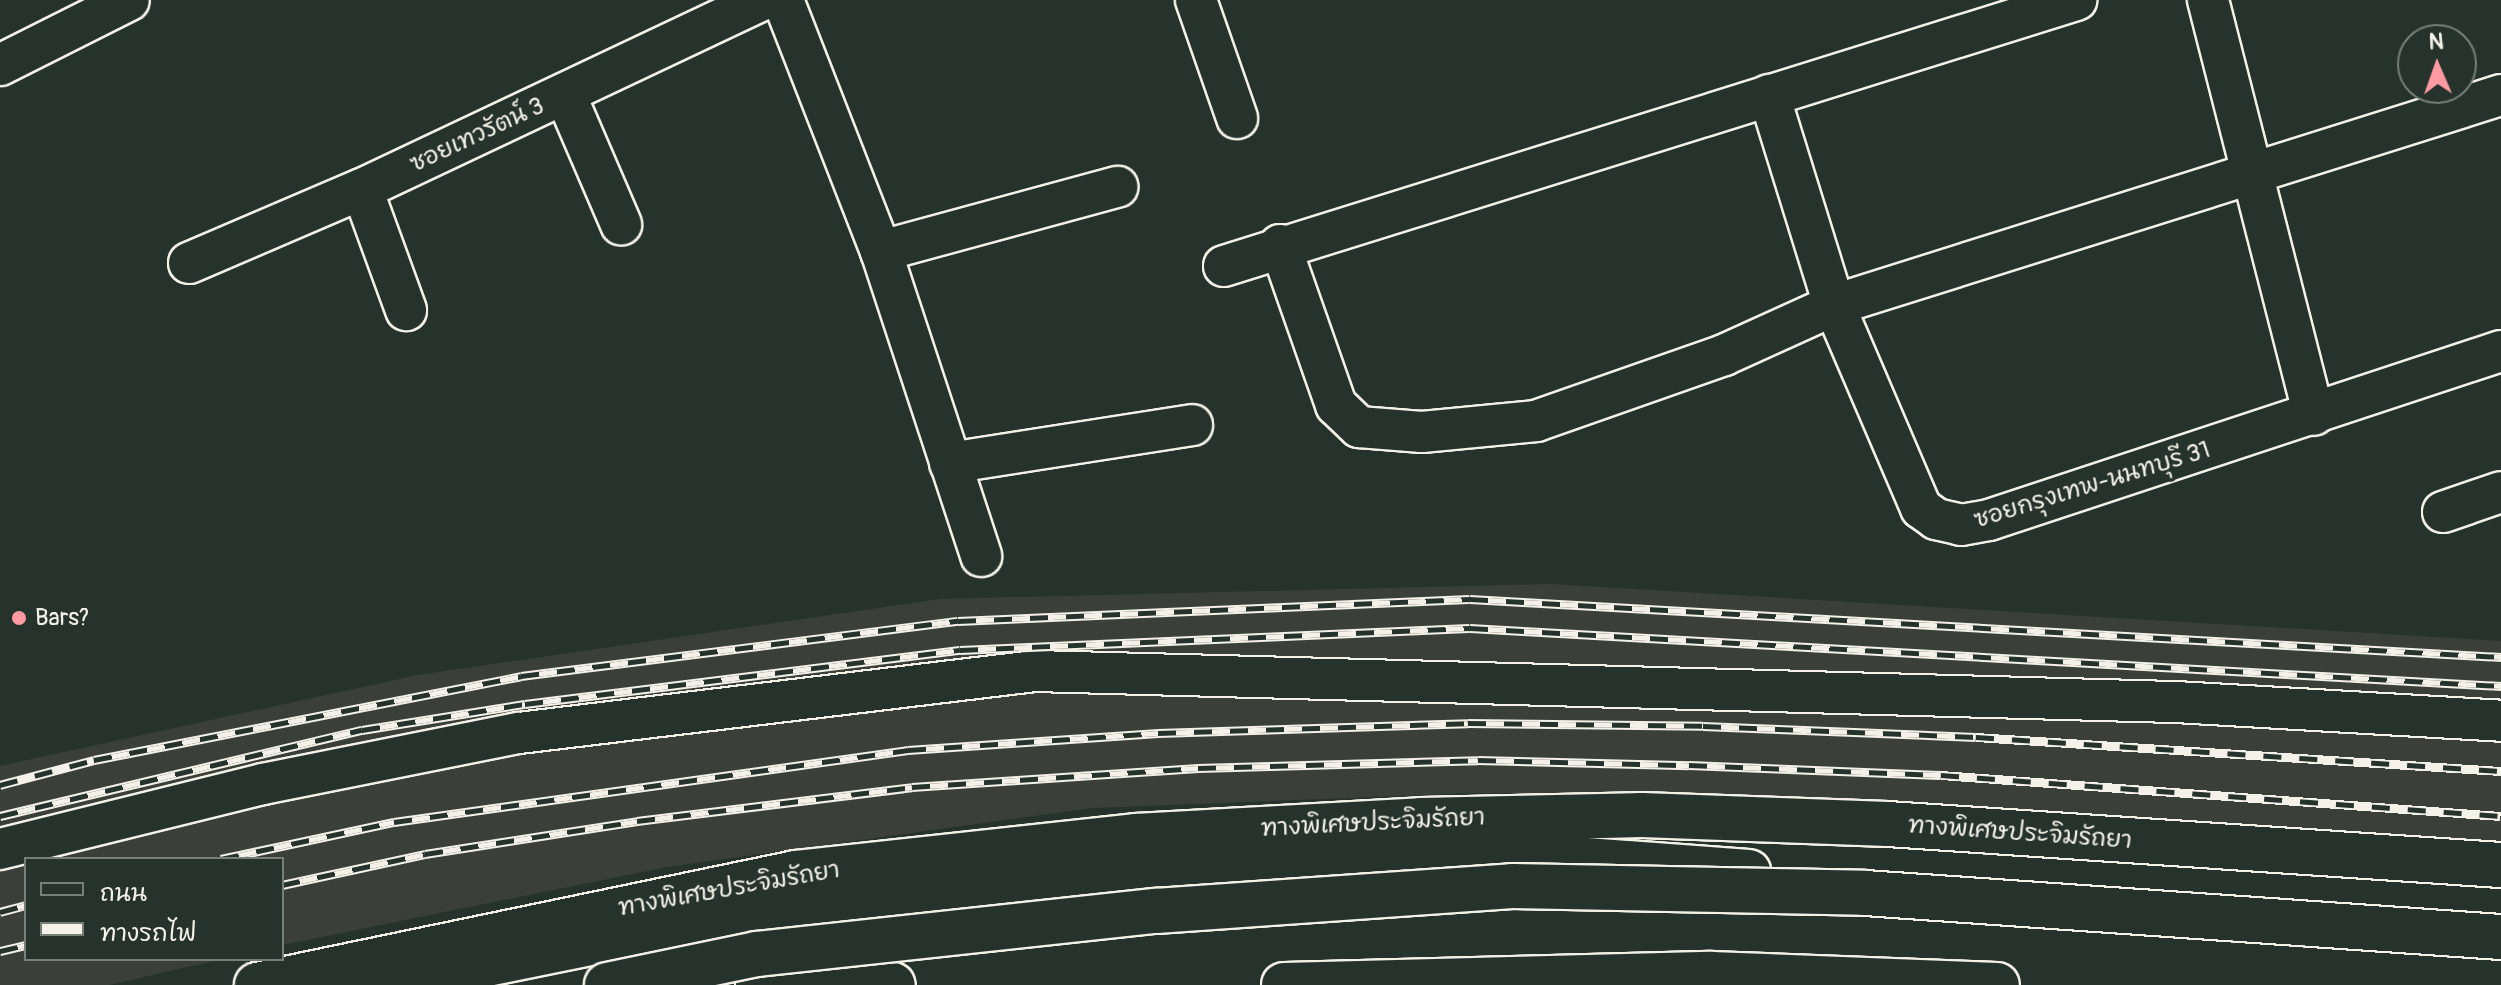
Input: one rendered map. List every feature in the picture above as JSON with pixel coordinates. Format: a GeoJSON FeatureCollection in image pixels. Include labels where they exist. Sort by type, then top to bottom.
{"type":"FeatureCollection","features":[{"type":"Feature","properties":{"kind":"main road","name":"ทางพิเศษประจิมรัถยา"},"geometry":{"type":"LineString","coordinates":[[257,985],[796,873],[1136,836],[1421,820],[1642,815],[1888,824],[2501,865]]}},
{"type":"Feature","properties":{"kind":"main road"},"geometry":{"type":"LineString","coordinates":[[384,985],[766,907],[947,884],[1142,868],[1518,855],[2501,925]]}},
{"type":"Feature","properties":{"kind":"main road"},"geometry":{"type":"LineString","coordinates":[[778,981],[1518,855]]}},
{"type":"Feature","properties":{"kind":"main road"},"geometry":{"type":"LineString","coordinates":[[607,985],[757,954],[1156,911],[1512,886],[1865,893],[2501,937]]}},
{"type":"Feature","properties":{"kind":"main road"},"geometry":{"type":"LineString","coordinates":[[1284,985],[1711,974],[1997,985]]}},
{"type":"Feature","properties":{"kind":"main road"},"geometry":{"type":"LineString","coordinates":[[778,981],[893,985]]}},
{"type":"Feature","properties":{"kind":"street"},"geometry":{"type":"LineString","coordinates":[[0,65],[129,0]]}},
{"type":"Feature","properties":{"kind":"street","name":"ซอยเทวรัตน์ 3"},"geometry":{"type":"LineString","coordinates":[[189,263],[362,189],[762,0]]}},
{"type":"Feature","properties":{"kind":"street"},"geometry":{"type":"LineString","coordinates":[[783,0],[881,251],[981,556]]}},
{"type":"Feature","properties":{"kind":"street"},"geometry":{"type":"LineString","coordinates":[[1196,0],[1237,118]]}},
{"type":"Feature","properties":{"kind":"street"},"geometry":{"type":"LineString","coordinates":[[1224,266],[1280,245],[2076,0]]}},
{"type":"Feature","properties":{"kind":"street"},"geometry":{"type":"LineString","coordinates":[[2208,0],[2314,415]]}},
{"type":"Feature","properties":{"kind":"street"},"geometry":{"type":"LineString","coordinates":[[565,94],[621,224]]}},
{"type":"Feature","properties":{"kind":"street","name":"ซอยกรุงเทพ-นนทบุรี 31"},"geometry":{"type":"LineString","coordinates":[[1769,95],[1834,305],[1921,508],[1936,519],[1961,525],[2314,415],[2501,351]]}},
{"type":"Feature","properties":{"kind":"street"},"geometry":{"type":"LineString","coordinates":[[1280,245],[1336,405],[1359,427],[1383,432],[1536,421],[1724,355],[1834,305],[2253,176],[2501,95]]}},
{"type":"Feature","properties":{"kind":"street"},"geometry":{"type":"LineString","coordinates":[[881,251],[1117,187]]}},
{"type":"Feature","properties":{"kind":"street"},"geometry":{"type":"LineString","coordinates":[[362,189],[406,310]]}},
{"type":"Feature","properties":{"kind":"street"},"geometry":{"type":"LineString","coordinates":[[950,463],[1192,425]]}},
{"type":"Feature","properties":{"kind":"street"},"geometry":{"type":"LineString","coordinates":[[2443,512],[2501,492]]}},
{"type":"Feature","properties":{"kind":"street"},"geometry":{"type":"LineString","coordinates":[[0,849],[263,784],[519,733],[1035,671],[2176,702],[2501,721]]}},
{"type":"Feature","properties":{"kind":"shaded area"},"geometry":{"type":"Polygon","coordinates":[[[1550,584],[2501,641],[2501,848],[1717,795],[1477,793],[1092,808],[667,867],[284,945],[284,857],[24,857],[24,961],[213,961],[109,985],[0,985],[0,766],[418,675],[940,599],[1550,584]]]}},
{"type":"Feature","properties":{"kind":"railway"},"geometry":{"type":"LineString","coordinates":[[0,785],[94,760],[521,676],[958,621],[1470,599],[2501,657]]}},
{"type":"Feature","properties":{"kind":"railway"},"geometry":{"type":"LineString","coordinates":[[0,816],[362,730],[525,704],[960,650],[1470,628],[2501,686]]}},
{"type":"Feature","properties":{"kind":"railway"},"geometry":{"type":"LineString","coordinates":[[230,857],[394,822],[908,750],[1158,733],[1468,723],[1703,726],[1976,737],[2501,771]]}},
{"type":"Feature","properties":{"kind":"railway"},"geometry":{"type":"LineString","coordinates":[[284,885],[425,854],[637,821],[912,787],[1198,768],[1478,760],[1689,765],[1941,775],[2501,816]]}},
{"type":"Feature","properties":{"kind":"railway"},"geometry":{"type":"LineString","coordinates":[[0,912],[24,906]]}},
{"type":"Feature","properties":{"kind":"railway"},"geometry":{"type":"LineString","coordinates":[[0,951],[24,945]]}},
{"type":"Feature","properties":{"kind":"place","name":"Bars?"},"geometry":{"type":"Point","coordinates":[19,618]}}]}
